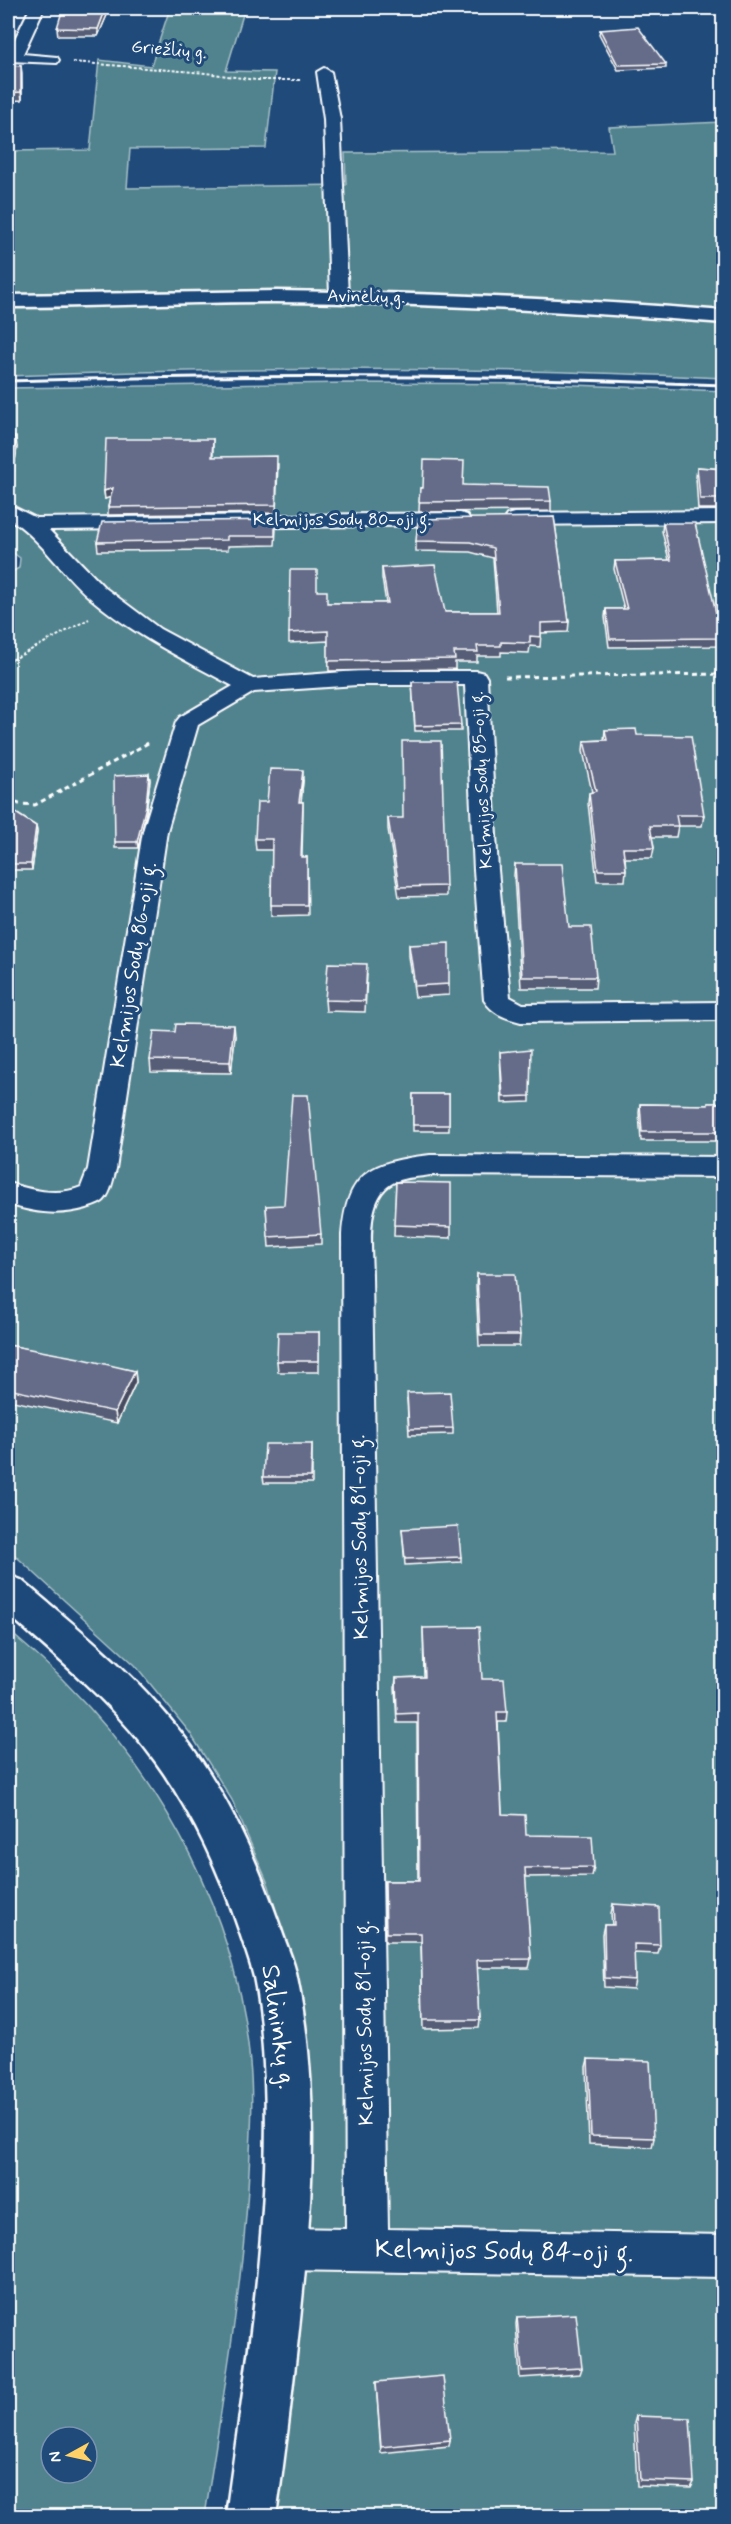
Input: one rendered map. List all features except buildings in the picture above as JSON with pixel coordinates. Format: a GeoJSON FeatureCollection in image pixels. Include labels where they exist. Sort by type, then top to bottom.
{"type":"FeatureCollection","features":[{"type":"Feature","properties":{"kind":"main road","name":"Avinėlių g."},"geometry":{"type":"LineString","coordinates":[[8,301],[121,297],[339,296],[482,300],[624,308],[723,317]]}},
{"type":"Feature","properties":{"kind":"main road","name":"Salininkų g."},"geometry":{"type":"LineString","coordinates":[[8,1591],[107,1678],[169,1748],[214,1821],[247,1890],[276,1979],[289,2092],[284,2248],[251,2517]]}},
{"type":"Feature","properties":{"kind":"street"},"geometry":{"type":"LineString","coordinates":[[38,8],[11,57],[52,60]]}},
{"type":"Feature","properties":{"kind":"street"},"geometry":{"type":"LineString","coordinates":[[325,76],[332,119],[339,296]]}},
{"type":"Feature","properties":{"kind":"street"},"geometry":{"type":"LineString","coordinates":[[8,510],[32,524],[96,592],[153,634],[249,686]]}},
{"type":"Feature","properties":{"kind":"street","name":"Kelmijos Sodų 80-oji g."},"geometry":{"type":"LineString","coordinates":[[32,524],[723,517]]}},
{"type":"Feature","properties":{"kind":"street","name":"Kelmijos Sodų 85-oji g."},"geometry":{"type":"LineString","coordinates":[[249,686],[357,678],[476,678],[486,870],[497,1000],[506,1008],[521,1013],[723,1011]]}},
{"type":"Feature","properties":{"kind":"street"},"geometry":{"type":"LineString","coordinates":[[188,722],[249,686]]}},
{"type":"Feature","properties":{"kind":"street","name":"Kelmijos Sodų 86-oji g."},"geometry":{"type":"LineString","coordinates":[[8,1194],[36,1202],[77,1202],[93,1194],[102,1169],[155,831],[188,722]]}},
{"type":"Feature","properties":{"kind":"street","name":"Kelmijos Sodų 81-oji g."},"geometry":{"type":"LineString","coordinates":[[367,2250],[357,1277],[360,1202],[367,1187],[383,1176],[430,1165],[723,1167]]}},
{"type":"Feature","properties":{"kind":"street","name":"Kelmijos Sodų 84-oji g."},"geometry":{"type":"LineString","coordinates":[[284,2248],[723,2256]]}},
{"type":"Feature","properties":{"kind":"path","name":"Griežlių g."},"geometry":{"type":"LineString","coordinates":[[52,60],[206,73],[255,80],[325,76]]}},
{"type":"Feature","properties":{"kind":"path"},"geometry":{"type":"LineString","coordinates":[[8,662],[115,606]]}},
{"type":"Feature","properties":{"kind":"path"},"geometry":{"type":"LineString","coordinates":[[476,678],[723,675]]}},
{"type":"Feature","properties":{"kind":"path"},"geometry":{"type":"LineString","coordinates":[[8,797],[19,804],[35,805],[188,722]]}},
{"type":"Feature","properties":{"kind":"green space"},"geometry":{"type":"Polygon","coordinates":[[[170,8],[245,8],[226,71],[275,72],[266,148],[130,149],[127,188],[346,185],[345,153],[613,151],[609,127],[723,122],[723,311],[545,298],[366,292],[187,291],[8,295],[8,151],[90,150],[99,60],[151,66],[170,8]]]}},
{"type":"Feature","properties":{"kind":"green space"},"geometry":{"type":"Polygon","coordinates":[[[289,8],[540,8],[408,11],[289,8]]]}},
{"type":"Feature","properties":{"kind":"green space"},"geometry":{"type":"Polygon","coordinates":[[[265,302],[552,311],[723,323],[723,378],[544,371],[366,369],[8,376],[8,307],[265,302]]]}},
{"type":"Feature","properties":{"kind":"green space"},"geometry":{"type":"Polygon","coordinates":[[[347,383],[549,384],[723,391],[723,2516],[264,2516],[302,2028],[287,1951],[269,1886],[232,1800],[190,1733],[135,1665],[8,1549],[8,574],[19,568],[20,558],[8,549],[8,388],[347,383]]]}},
{"type":"Feature","properties":{"kind":"green space"},"geometry":{"type":"Polygon","coordinates":[[[8,1630],[58,1675],[101,1721],[135,1764],[165,1809],[191,1856],[213,1906],[230,1957],[243,2009],[252,2094],[245,2230],[230,2353],[205,2516],[8,2516],[8,1630]]]}},
{"type":"Feature","properties":{"kind":"railway"},"geometry":{"type":"LineString","coordinates":[[8,381],[187,377],[366,377],[545,379],[724,385]]}}]}
